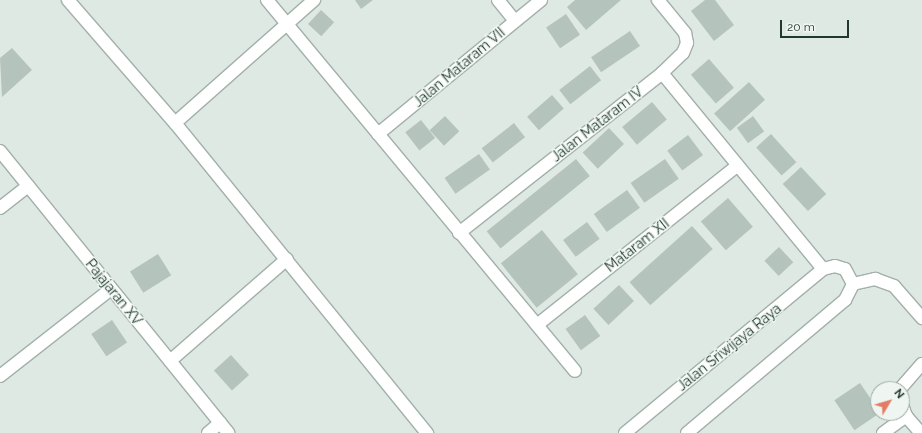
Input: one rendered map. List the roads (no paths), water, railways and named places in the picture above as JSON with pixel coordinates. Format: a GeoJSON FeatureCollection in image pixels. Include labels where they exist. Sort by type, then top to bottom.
{"type":"FeatureCollection","features":[{"type":"Feature","properties":{"kind":"street"},"geometry":{"type":"LineString","coordinates":[[68,0],[176,123],[427,433]]}},
{"type":"Feature","properties":{"kind":"street"},"geometry":{"type":"LineString","coordinates":[[267,0],[575,371]]}},
{"type":"Feature","properties":{"kind":"street"},"geometry":{"type":"LineString","coordinates":[[176,123],[314,0]]}},
{"type":"Feature","properties":{"kind":"street"},"geometry":{"type":"LineString","coordinates":[[498,0],[515,21]]}},
{"type":"Feature","properties":{"kind":"street","name":"Jalan Mataram VII"},"geometry":{"type":"LineString","coordinates":[[378,134],[541,0]]}},
{"type":"Feature","properties":{"kind":"street","name":"Jalan Mataram IV"},"geometry":{"type":"LineString","coordinates":[[459,233],[662,73],[683,53],[687,43],[685,33],[658,0]]}},
{"type":"Feature","properties":{"kind":"street"},"geometry":{"type":"LineString","coordinates":[[662,73],[737,166],[829,268],[845,269],[853,284]]}},
{"type":"Feature","properties":{"kind":"street","name":"Pajajaran XV"},"geometry":{"type":"LineString","coordinates":[[0,151],[228,433]]}},
{"type":"Feature","properties":{"kind":"street","name":"Mataram XII"},"geometry":{"type":"LineString","coordinates":[[537,324],[737,166]]}},
{"type":"Feature","properties":{"kind":"street"},"geometry":{"type":"LineString","coordinates":[[0,208],[28,186]]}},
{"type":"Feature","properties":{"kind":"street"},"geometry":{"type":"LineString","coordinates":[[170,361],[287,259]]}},
{"type":"Feature","properties":{"kind":"street","name":"Jalan Sriwijaya Raya"},"geometry":{"type":"LineString","coordinates":[[625,433],[829,268]]}},
{"type":"Feature","properties":{"kind":"street"},"geometry":{"type":"LineString","coordinates":[[853,284],[875,279],[894,286],[922,318]]}},
{"type":"Feature","properties":{"kind":"street"},"geometry":{"type":"LineString","coordinates":[[687,433],[845,300],[853,284]]}},
{"type":"Feature","properties":{"kind":"street"},"geometry":{"type":"LineString","coordinates":[[0,376],[111,288]]}},
{"type":"Feature","properties":{"kind":"street"},"geometry":{"type":"LineString","coordinates":[[907,381],[922,364]]}},
{"type":"Feature","properties":{"kind":"street"},"geometry":{"type":"LineString","coordinates":[[883,433],[899,421]]}},
{"type":"Feature","properties":{"kind":"street"},"geometry":{"type":"LineString","coordinates":[[910,421],[921,433]]}},
{"type":"Feature","properties":{"kind":"street"},"geometry":{"type":"LineString","coordinates":[[208,433],[220,423]]}}]}
